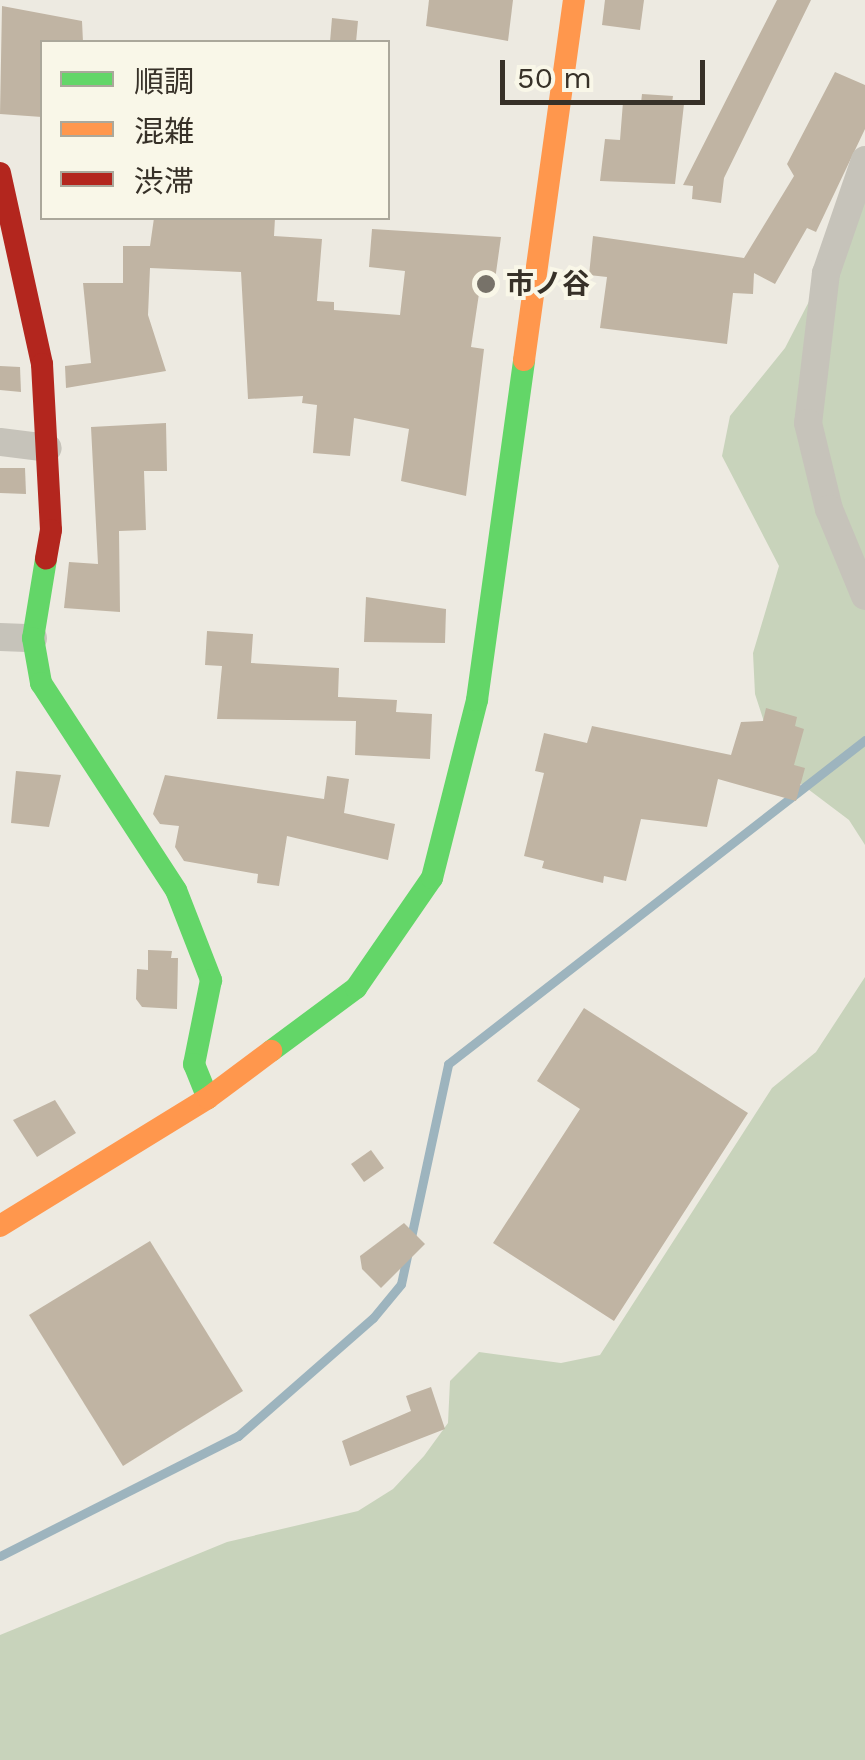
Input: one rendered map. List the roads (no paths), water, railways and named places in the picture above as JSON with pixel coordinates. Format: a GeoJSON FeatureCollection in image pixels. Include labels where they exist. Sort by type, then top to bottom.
{"type":"FeatureCollection","features":[{"type":"Feature","properties":{"kind":"street"},"geometry":{"type":"LineString","coordinates":[[0,1226],[208,1098],[356,988],[432,878],[477,700],[574,0]]}},
{"type":"Feature","properties":{"kind":"street"},"geometry":{"type":"LineString","coordinates":[[865,160],[826,272],[808,424],[828,508],[865,596]]}},
{"type":"Feature","properties":{"kind":"street"},"geometry":{"type":"LineString","coordinates":[[0,173],[11,263],[42,364],[52,530],[32,638],[42,683],[176,890],[211,980],[194,1064],[208,1098]]}},
{"type":"Feature","properties":{"kind":"street"},"geometry":{"type":"LineString","coordinates":[[0,442],[48,448]]}},
{"type":"Feature","properties":{"kind":"street"},"geometry":{"type":"LineString","coordinates":[[0,637],[32,638]]}},
{"type":"Feature","properties":{"kind":"waterway"},"geometry":{"type":"LineString","coordinates":[[0,1556],[238,1436],[373,1318],[401,1284],[448,1064],[865,740]]}},
{"type":"Feature","properties":{"kind":"place","name":"市ノ谷"},"geometry":{"type":"Point","coordinates":[486,284]}}]}
